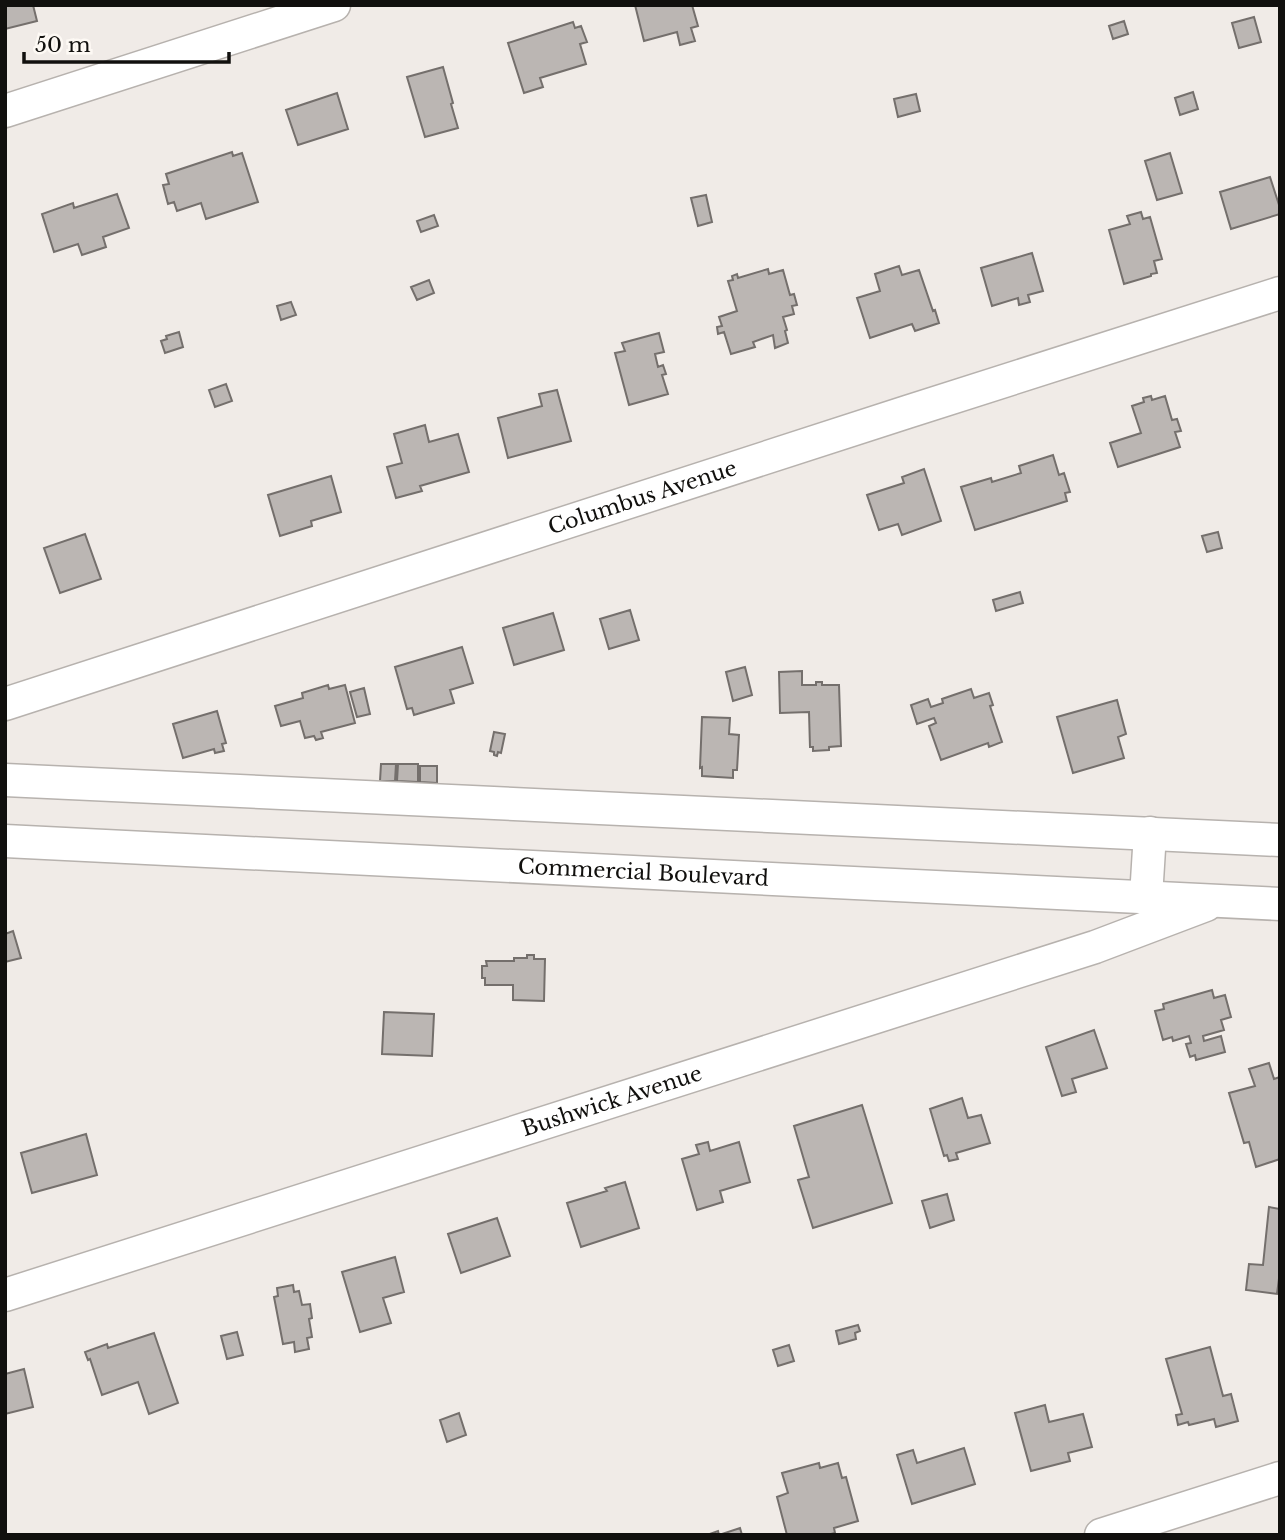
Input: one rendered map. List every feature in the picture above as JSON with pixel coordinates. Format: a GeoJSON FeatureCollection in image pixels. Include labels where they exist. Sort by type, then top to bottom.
{"type":"FeatureCollection","features":[{"type":"Feature","properties":{"kind":"street"},"geometry":{"type":"LineString","coordinates":[[5,111],[334,5]]}},
{"type":"Feature","properties":{"kind":"street","name":"Columbus Avenue"},"geometry":{"type":"LineString","coordinates":[[5,704],[1280,293]]}},
{"type":"Feature","properties":{"kind":"street"},"geometry":{"type":"LineString","coordinates":[[5,780],[1280,840]]}},
{"type":"Feature","properties":{"kind":"street"},"geometry":{"type":"LineString","coordinates":[[1146,897],[1150,833]]}},
{"type":"Feature","properties":{"kind":"street","name":"Commercial Boulevard"},"geometry":{"type":"LineString","coordinates":[[5,841],[1280,904]]}},
{"type":"Feature","properties":{"kind":"street","name":"Bushwick Avenue"},"geometry":{"type":"LineString","coordinates":[[5,1295],[1095,947],[1217,900]]}},
{"type":"Feature","properties":{"kind":"street"},"geometry":{"type":"LineString","coordinates":[[1101,1535],[1280,1478]]}},
{"type":"Feature","properties":{"kind":"building"},"geometry":{"type":"Polygon","coordinates":[[[5,5],[33,5],[37,21],[5,29],[5,5]]]}},
{"type":"Feature","properties":{"kind":"building"},"geometry":{"type":"Polygon","coordinates":[[[635,5],[692,5],[698,26],[691,28],[695,41],[680,45],[677,32],[644,41],[635,5]]]}},
{"type":"Feature","properties":{"kind":"building"},"geometry":{"type":"Polygon","coordinates":[[[1254,17],[1261,42],[1239,48],[1232,23],[1254,17]]]}},
{"type":"Feature","properties":{"kind":"building"},"geometry":{"type":"Polygon","coordinates":[[[1124,21],[1128,34],[1113,39],[1109,26],[1124,21]]]}},
{"type":"Feature","properties":{"kind":"building"},"geometry":{"type":"Polygon","coordinates":[[[573,22],[575,28],[581,26],[587,42],[580,44],[586,64],[540,78],[543,87],[524,93],[508,43],[573,22]]]}},
{"type":"Feature","properties":{"kind":"building"},"geometry":{"type":"Polygon","coordinates":[[[443,67],[458,128],[425,137],[407,77],[443,67]]]}},
{"type":"Feature","properties":{"kind":"building"},"geometry":{"type":"Polygon","coordinates":[[[1193,92],[1198,109],[1180,115],[1175,98],[1193,92]]]}},
{"type":"Feature","properties":{"kind":"building"},"geometry":{"type":"Polygon","coordinates":[[[337,93],[348,129],[298,145],[286,110],[337,93]]]}},
{"type":"Feature","properties":{"kind":"building"},"geometry":{"type":"Polygon","coordinates":[[[916,94],[920,111],[898,117],[894,99],[916,94]]]}},
{"type":"Feature","properties":{"kind":"building"},"geometry":{"type":"Polygon","coordinates":[[[232,152],[233,156],[242,153],[258,202],[206,219],[201,203],[177,211],[174,202],[168,204],[163,185],[169,184],[166,174],[232,152]]]}},
{"type":"Feature","properties":{"kind":"building"},"geometry":{"type":"Polygon","coordinates":[[[1170,153],[1182,193],[1157,200],[1145,161],[1170,153]]]}},
{"type":"Feature","properties":{"kind":"building"},"geometry":{"type":"Polygon","coordinates":[[[1270,177],[1280,214],[1231,229],[1220,192],[1270,177]]]}},
{"type":"Feature","properties":{"kind":"building"},"geometry":{"type":"Polygon","coordinates":[[[117,194],[129,228],[103,237],[106,247],[82,255],[78,244],[54,252],[42,214],[73,203],[74,208],[117,194]]]}},
{"type":"Feature","properties":{"kind":"building"},"geometry":{"type":"Polygon","coordinates":[[[706,195],[712,222],[698,226],[691,198],[706,195]]]}},
{"type":"Feature","properties":{"kind":"building"},"geometry":{"type":"Polygon","coordinates":[[[1141,212],[1143,219],[1150,217],[1162,259],[1154,261],[1157,273],[1124,284],[1109,230],[1130,224],[1127,216],[1141,212]]]}},
{"type":"Feature","properties":{"kind":"building"},"geometry":{"type":"Polygon","coordinates":[[[434,215],[438,226],[421,232],[417,221],[434,215]]]}},
{"type":"Feature","properties":{"kind":"building"},"geometry":{"type":"Polygon","coordinates":[[[1032,253],[1043,291],[1028,295],[1030,302],[1019,305],[1018,298],[992,306],[981,268],[1032,253]]]}},
{"type":"Feature","properties":{"kind":"building"},"geometry":{"type":"Polygon","coordinates":[[[899,266],[902,275],[919,270],[939,323],[915,331],[912,324],[870,338],[857,298],[880,291],[875,274],[899,266]]]}},
{"type":"Feature","properties":{"kind":"building"},"geometry":{"type":"Polygon","coordinates":[[[768,269],[769,274],[783,270],[790,295],[794,294],[797,305],[792,306],[794,314],[783,317],[788,343],[775,348],[773,335],[753,342],[755,347],[731,354],[724,332],[718,334],[717,327],[722,326],[719,317],[737,311],[728,281],[733,280],[732,276],[737,274],[738,278],[768,269]]]}},
{"type":"Feature","properties":{"kind":"building"},"geometry":{"type":"Polygon","coordinates":[[[429,280],[434,293],[417,300],[411,287],[429,280]]]}},
{"type":"Feature","properties":{"kind":"building"},"geometry":{"type":"Polygon","coordinates":[[[291,302],[296,315],[281,320],[277,306],[291,302]]]}},
{"type":"Feature","properties":{"kind":"building"},"geometry":{"type":"Polygon","coordinates":[[[179,332],[183,347],[165,353],[161,341],[167,339],[166,336],[179,332]]]}},
{"type":"Feature","properties":{"kind":"building"},"geometry":{"type":"Polygon","coordinates":[[[659,333],[664,352],[655,354],[658,367],[663,365],[666,374],[662,375],[668,394],[629,405],[615,353],[625,351],[622,343],[659,333]]]}},
{"type":"Feature","properties":{"kind":"building"},"geometry":{"type":"Polygon","coordinates":[[[226,384],[232,401],[215,407],[209,390],[226,384]]]}},
{"type":"Feature","properties":{"kind":"building"},"geometry":{"type":"Polygon","coordinates":[[[557,390],[571,441],[508,458],[498,418],[542,406],[539,394],[557,390]]]}},
{"type":"Feature","properties":{"kind":"building"},"geometry":{"type":"Polygon","coordinates":[[[1151,396],[1152,400],[1165,396],[1172,420],[1177,419],[1181,431],[1175,432],[1180,447],[1118,467],[1110,443],[1141,433],[1132,406],[1151,396]]]}},
{"type":"Feature","properties":{"kind":"building"},"geometry":{"type":"Polygon","coordinates":[[[425,425],[429,442],[458,434],[469,472],[420,486],[422,491],[396,498],[387,467],[402,463],[394,434],[425,425]]]}},
{"type":"Feature","properties":{"kind":"building"},"geometry":{"type":"Polygon","coordinates":[[[1053,455],[1059,475],[1064,473],[1070,492],[1065,493],[1067,501],[975,530],[961,487],[991,478],[992,482],[1021,473],[1019,466],[1053,455]]]}},
{"type":"Feature","properties":{"kind":"building"},"geometry":{"type":"Polygon","coordinates":[[[924,469],[941,521],[902,535],[898,524],[879,530],[867,495],[904,483],[902,477],[924,469]]]}},
{"type":"Feature","properties":{"kind":"building"},"geometry":{"type":"Polygon","coordinates":[[[331,476],[341,512],[311,521],[312,526],[280,536],[268,495],[331,476]]]}},
{"type":"Feature","properties":{"kind":"building"},"geometry":{"type":"Polygon","coordinates":[[[1218,532],[1222,548],[1207,552],[1202,536],[1218,532]]]}},
{"type":"Feature","properties":{"kind":"building"},"geometry":{"type":"Polygon","coordinates":[[[85,534],[101,579],[60,593],[44,548],[85,534]]]}},
{"type":"Feature","properties":{"kind":"building"},"geometry":{"type":"Polygon","coordinates":[[[1020,592],[1023,603],[996,611],[993,600],[1020,592]]]}},
{"type":"Feature","properties":{"kind":"building"},"geometry":{"type":"Polygon","coordinates":[[[630,610],[639,640],[609,649],[600,619],[630,610]]]}},
{"type":"Feature","properties":{"kind":"building"},"geometry":{"type":"Polygon","coordinates":[[[553,613],[564,650],[514,665],[503,628],[553,613]]]}},
{"type":"Feature","properties":{"kind":"building"},"geometry":{"type":"Polygon","coordinates":[[[462,647],[473,683],[450,690],[454,703],[414,715],[412,708],[407,709],[395,667],[462,647]]]}},
{"type":"Feature","properties":{"kind":"building"},"geometry":{"type":"Polygon","coordinates":[[[745,667],[752,695],[733,701],[726,672],[745,667]]]}},
{"type":"Feature","properties":{"kind":"building"},"geometry":{"type":"Polygon","coordinates":[[[802,671],[802,685],[822,682],[822,685],[839,685],[841,746],[813,751],[813,747],[810,747],[809,712],[780,713],[779,672],[802,671]]]}},
{"type":"Feature","properties":{"kind":"building"},"geometry":{"type":"Polygon","coordinates":[[[328,685],[329,689],[345,685],[355,723],[321,732],[323,738],[316,740],[314,736],[305,738],[300,721],[281,726],[275,706],[303,698],[302,693],[328,685]]]}},
{"type":"Feature","properties":{"kind":"building"},"geometry":{"type":"Polygon","coordinates":[[[364,688],[370,714],[357,717],[350,692],[364,688]]]}},
{"type":"Feature","properties":{"kind":"building"},"geometry":{"type":"Polygon","coordinates":[[[971,689],[974,698],[989,693],[993,705],[990,706],[1002,742],[989,747],[988,743],[941,760],[929,726],[936,723],[934,718],[917,724],[911,705],[928,699],[931,707],[943,703],[942,699],[971,689]]]}},
{"type":"Feature","properties":{"kind":"building"},"geometry":{"type":"Polygon","coordinates":[[[1117,700],[1126,734],[1118,737],[1124,758],[1073,773],[1057,717],[1117,700]]]}},
{"type":"Feature","properties":{"kind":"building"},"geometry":{"type":"Polygon","coordinates":[[[217,711],[226,743],[222,744],[224,751],[215,753],[214,749],[183,758],[173,724],[217,711]]]}},
{"type":"Feature","properties":{"kind":"building"},"geometry":{"type":"Polygon","coordinates":[[[702,717],[730,718],[729,734],[739,735],[737,770],[733,770],[733,778],[702,776],[702,717]]]}},
{"type":"Feature","properties":{"kind":"building"},"geometry":{"type":"Polygon","coordinates":[[[494,732],[505,734],[501,753],[498,752],[497,756],[490,751],[494,732]]]}},
{"type":"Feature","properties":{"kind":"building"},"geometry":{"type":"Polygon","coordinates":[[[381,764],[396,764],[395,781],[380,781],[381,764]]]}},
{"type":"Feature","properties":{"kind":"building"},"geometry":{"type":"Polygon","coordinates":[[[398,764],[418,764],[418,782],[397,781],[398,764]]]}},
{"type":"Feature","properties":{"kind":"building"},"geometry":{"type":"Polygon","coordinates":[[[420,766],[437,766],[437,783],[420,782],[420,766]]]}},
{"type":"Feature","properties":{"kind":"building"},"geometry":{"type":"Polygon","coordinates":[[[13,931],[21,958],[5,962],[5,934],[13,931]]]}},
{"type":"Feature","properties":{"kind":"building"},"geometry":{"type":"Polygon","coordinates":[[[527,955],[534,955],[534,959],[545,959],[544,1001],[513,1000],[513,985],[485,985],[482,966],[487,966],[486,961],[514,961],[514,958],[527,958],[527,955]]]}},
{"type":"Feature","properties":{"kind":"building"},"geometry":{"type":"Polygon","coordinates":[[[1212,990],[1214,998],[1225,995],[1231,1017],[1221,1020],[1224,1030],[1203,1036],[1204,1041],[1221,1036],[1225,1052],[1196,1060],[1195,1055],[1190,1057],[1186,1044],[1191,1043],[1189,1036],[1173,1041],[1172,1037],[1163,1040],[1155,1011],[1164,1009],[1163,1004],[1212,990]]]}},
{"type":"Feature","properties":{"kind":"building"},"geometry":{"type":"Polygon","coordinates":[[[384,1012],[434,1014],[432,1056],[382,1054],[384,1012]]]}},
{"type":"Feature","properties":{"kind":"building"},"geometry":{"type":"Polygon","coordinates":[[[1094,1030],[1107,1068],[1072,1079],[1076,1092],[1062,1096],[1046,1047],[1094,1030]]]}},
{"type":"Feature","properties":{"kind":"building"},"geometry":{"type":"Polygon","coordinates":[[[1269,1063],[1274,1079],[1280,1077],[1280,1159],[1256,1167],[1249,1142],[1244,1143],[1229,1093],[1255,1086],[1249,1069],[1269,1063]]]}},
{"type":"Feature","properties":{"kind":"building"},"geometry":{"type":"Polygon","coordinates":[[[962,1098],[968,1118],[981,1115],[990,1143],[956,1153],[958,1159],[949,1161],[947,1155],[944,1156],[930,1109],[962,1098]]]}},
{"type":"Feature","properties":{"kind":"building"},"geometry":{"type":"Polygon","coordinates":[[[862,1105],[892,1203],[813,1228],[798,1180],[809,1177],[794,1126],[862,1105]]]}},
{"type":"Feature","properties":{"kind":"building"},"geometry":{"type":"Polygon","coordinates":[[[86,1134],[97,1175],[32,1193],[21,1153],[86,1134]]]}},
{"type":"Feature","properties":{"kind":"building"},"geometry":{"type":"Polygon","coordinates":[[[708,1142],[710,1151],[739,1142],[750,1182],[720,1191],[723,1202],[697,1210],[682,1159],[699,1154],[696,1145],[708,1142]]]}},
{"type":"Feature","properties":{"kind":"building"},"geometry":{"type":"Polygon","coordinates":[[[625,1182],[639,1228],[581,1247],[567,1203],[607,1191],[605,1188],[625,1182]]]}},
{"type":"Feature","properties":{"kind":"building"},"geometry":{"type":"Polygon","coordinates":[[[947,1194],[954,1220],[930,1228],[922,1201],[947,1194]]]}},
{"type":"Feature","properties":{"kind":"building"},"geometry":{"type":"Polygon","coordinates":[[[1269,1207],[1280,1209],[1280,1271],[1277,1294],[1246,1290],[1249,1264],[1263,1265],[1269,1207]]]}},
{"type":"Feature","properties":{"kind":"building"},"geometry":{"type":"Polygon","coordinates":[[[497,1218],[510,1256],[461,1273],[448,1234],[497,1218]]]}},
{"type":"Feature","properties":{"kind":"building"},"geometry":{"type":"Polygon","coordinates":[[[395,1257],[404,1292],[383,1298],[391,1323],[360,1332],[342,1272],[395,1257]]]}},
{"type":"Feature","properties":{"kind":"building"},"geometry":{"type":"Polygon","coordinates":[[[293,1285],[294,1292],[299,1291],[302,1305],[310,1304],[312,1318],[309,1319],[312,1337],[307,1338],[309,1349],[295,1352],[294,1342],[283,1344],[274,1297],[278,1296],[277,1288],[293,1285]]]}},
{"type":"Feature","properties":{"kind":"building"},"geometry":{"type":"Polygon","coordinates":[[[858,1325],[860,1331],[855,1333],[856,1339],[839,1344],[836,1331],[858,1325]]]}},
{"type":"Feature","properties":{"kind":"building"},"geometry":{"type":"Polygon","coordinates":[[[237,1332],[243,1355],[227,1359],[221,1336],[237,1332]]]}},
{"type":"Feature","properties":{"kind":"building"},"geometry":{"type":"Polygon","coordinates":[[[154,1333],[178,1403],[149,1414],[138,1382],[102,1395],[85,1352],[107,1344],[108,1348],[154,1333]]]}},
{"type":"Feature","properties":{"kind":"building"},"geometry":{"type":"Polygon","coordinates":[[[789,1345],[794,1361],[778,1366],[773,1350],[789,1345]]]}},
{"type":"Feature","properties":{"kind":"building"},"geometry":{"type":"Polygon","coordinates":[[[1210,1347],[1223,1396],[1231,1394],[1238,1421],[1216,1427],[1214,1419],[1178,1425],[1176,1415],[1182,1414],[1166,1359],[1210,1347]]]}},
{"type":"Feature","properties":{"kind":"building"},"geometry":{"type":"Polygon","coordinates":[[[24,1369],[33,1407],[5,1414],[5,1374],[24,1369]]]}},
{"type":"Feature","properties":{"kind":"building"},"geometry":{"type":"Polygon","coordinates":[[[1045,1405],[1049,1422],[1083,1414],[1092,1447],[1068,1453],[1070,1461],[1031,1471],[1015,1413],[1045,1405]]]}},
{"type":"Feature","properties":{"kind":"building"},"geometry":{"type":"Polygon","coordinates":[[[459,1413],[466,1435],[447,1442],[440,1420],[459,1413]]]}},
{"type":"Feature","properties":{"kind":"building"},"geometry":{"type":"Polygon","coordinates":[[[964,1448],[975,1484],[912,1504],[897,1455],[913,1450],[917,1463],[964,1448]]]}},
{"type":"Feature","properties":{"kind":"building"},"geometry":{"type":"Polygon","coordinates":[[[819,1463],[820,1468],[838,1463],[842,1478],[846,1477],[858,1521],[834,1528],[835,1533],[827,1535],[787,1535],[777,1497],[788,1493],[782,1473],[819,1463]]]}},
{"type":"Feature","properties":{"kind":"building"},"geometry":{"type":"Polygon","coordinates":[[[740,1528],[742,1535],[719,1535],[740,1528]]]}}]}
